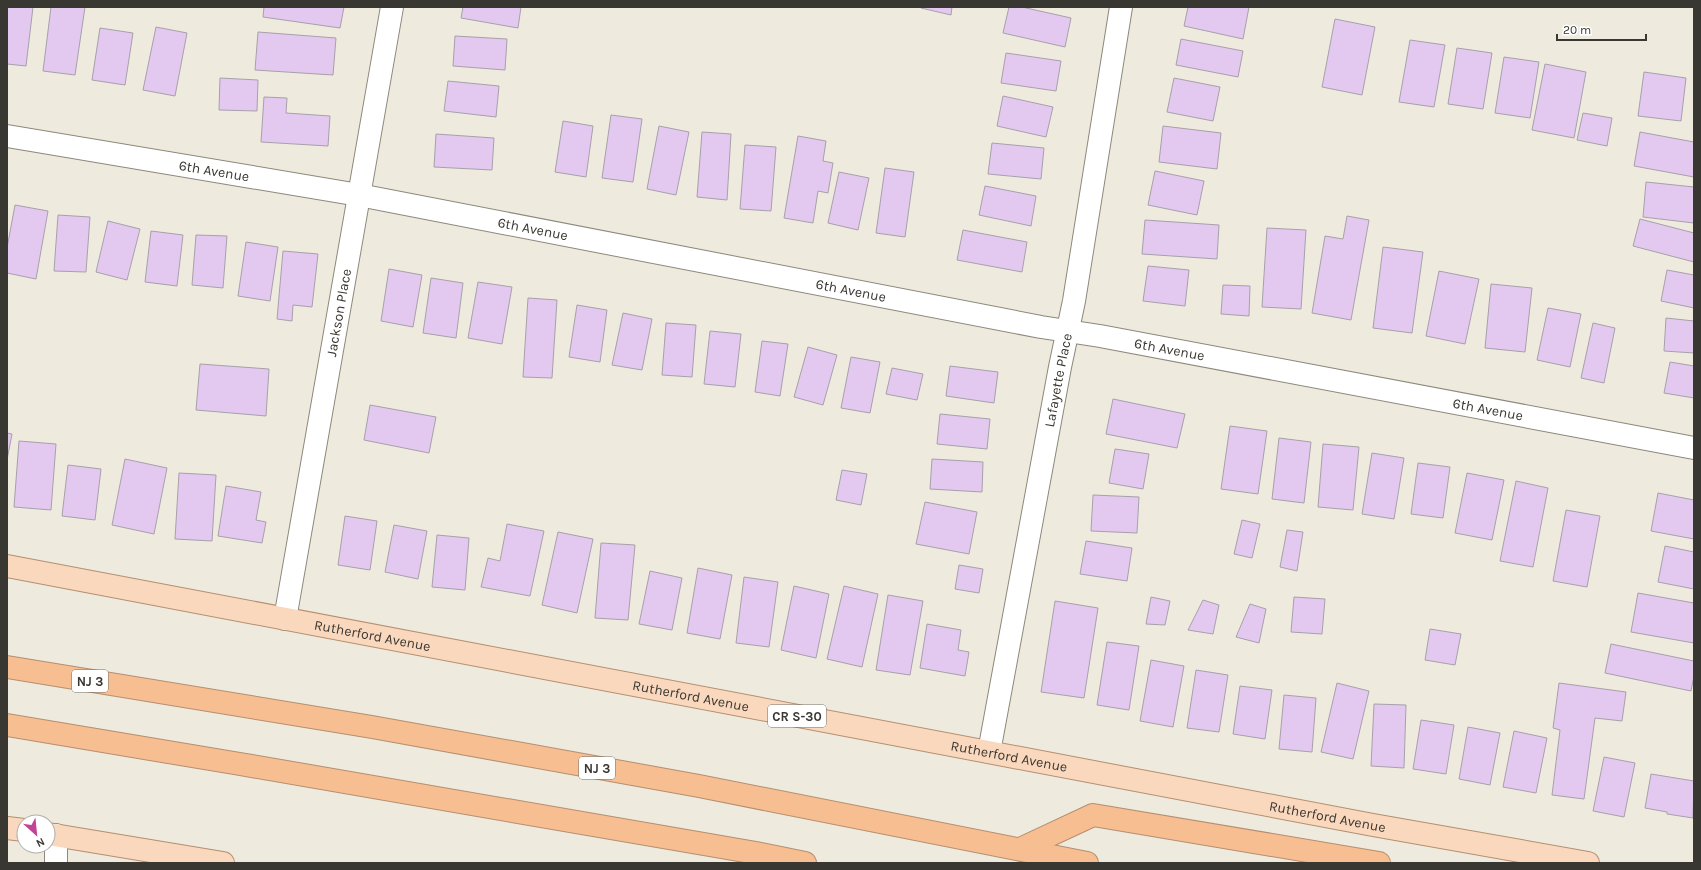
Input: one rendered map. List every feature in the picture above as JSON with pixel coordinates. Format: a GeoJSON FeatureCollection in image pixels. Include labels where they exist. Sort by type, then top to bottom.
{"type":"FeatureCollection","features":[{"type":"Feature","properties":{"kind":"highway","name":"NJ 3"},"geometry":{"type":"LineString","coordinates":[[7,668],[334,721],[699,786],[1088,863]]}},
{"type":"Feature","properties":{"kind":"highway"},"geometry":{"type":"LineString","coordinates":[[7,725],[756,853],[805,863]]}},
{"type":"Feature","properties":{"kind":"highway"},"geometry":{"type":"LineString","coordinates":[[1020,849],[1093,815],[1379,863]]}},
{"type":"Feature","properties":{"kind":"highway"},"geometry":{"type":"LineString","coordinates":[[722,863],[756,853]]}},
{"type":"Feature","properties":{"kind":"main road","name":"Rutherford Avenue"},"geometry":{"type":"LineString","coordinates":[[7,566],[1374,825],[1588,863]]}},
{"type":"Feature","properties":{"kind":"main road"},"geometry":{"type":"LineString","coordinates":[[56,835],[223,863]]}},
{"type":"Feature","properties":{"kind":"street","name":"Jackson Place"},"geometry":{"type":"LineString","coordinates":[[285,619],[392,7]]}},
{"type":"Feature","properties":{"kind":"street","name":"Lafayette Place"},"geometry":{"type":"LineString","coordinates":[[989,752],[1074,301],[1121,7]]}},
{"type":"Feature","properties":{"kind":"street","name":"6th Avenue"},"geometry":{"type":"LineString","coordinates":[[7,136],[359,196],[1694,448]]}},
{"type":"Feature","properties":{"kind":"building"},"geometry":{"type":"Polygon","coordinates":[[[7,7],[33,7],[26,66],[7,64],[7,7]]]}},
{"type":"Feature","properties":{"kind":"building"},"geometry":{"type":"Polygon","coordinates":[[[51,7],[85,7],[75,75],[43,71],[51,7]]]}},
{"type":"Feature","properties":{"kind":"building"},"geometry":{"type":"Polygon","coordinates":[[[264,7],[344,7],[340,28],[263,17],[264,7]]]}},
{"type":"Feature","properties":{"kind":"building"},"geometry":{"type":"Polygon","coordinates":[[[463,7],[521,7],[518,28],[461,18],[463,7]]]}},
{"type":"Feature","properties":{"kind":"building"},"geometry":{"type":"Polygon","coordinates":[[[952,7],[951,15],[921,8],[952,7]]]}},
{"type":"Feature","properties":{"kind":"building"},"geometry":{"type":"Polygon","coordinates":[[[1009,7],[1022,7],[1071,18],[1065,47],[1003,33],[1009,7]]]}},
{"type":"Feature","properties":{"kind":"building"},"geometry":{"type":"Polygon","coordinates":[[[1188,7],[1249,7],[1243,39],[1184,26],[1188,7]]]}},
{"type":"Feature","properties":{"kind":"building"},"geometry":{"type":"Polygon","coordinates":[[[1335,19],[1375,27],[1362,95],[1322,87],[1335,19]]]}},
{"type":"Feature","properties":{"kind":"building"},"geometry":{"type":"Polygon","coordinates":[[[156,27],[187,33],[175,96],[143,90],[156,27]]]}},
{"type":"Feature","properties":{"kind":"building"},"geometry":{"type":"Polygon","coordinates":[[[100,28],[133,33],[125,85],[92,80],[100,28]]]}},
{"type":"Feature","properties":{"kind":"building"},"geometry":{"type":"Polygon","coordinates":[[[258,32],[336,38],[333,75],[255,70],[258,32]]]}},
{"type":"Feature","properties":{"kind":"building"},"geometry":{"type":"Polygon","coordinates":[[[455,36],[507,39],[505,70],[453,66],[455,36]]]}},
{"type":"Feature","properties":{"kind":"building"},"geometry":{"type":"Polygon","coordinates":[[[1181,39],[1243,51],[1238,77],[1176,65],[1181,39]]]}},
{"type":"Feature","properties":{"kind":"building"},"geometry":{"type":"Polygon","coordinates":[[[1410,40],[1445,45],[1434,107],[1399,102],[1410,40]]]}},
{"type":"Feature","properties":{"kind":"building"},"geometry":{"type":"Polygon","coordinates":[[[1457,48],[1492,53],[1483,109],[1448,104],[1457,48]]]}},
{"type":"Feature","properties":{"kind":"building"},"geometry":{"type":"Polygon","coordinates":[[[1006,53],[1061,61],[1056,91],[1001,83],[1006,53]]]}},
{"type":"Feature","properties":{"kind":"building"},"geometry":{"type":"Polygon","coordinates":[[[1504,57],[1539,62],[1530,118],[1495,113],[1504,57]]]}},
{"type":"Feature","properties":{"kind":"building"},"geometry":{"type":"Polygon","coordinates":[[[1545,64],[1586,72],[1574,138],[1532,130],[1545,64]]]}},
{"type":"Feature","properties":{"kind":"building"},"geometry":{"type":"Polygon","coordinates":[[[1644,72],[1686,78],[1681,121],[1638,116],[1644,72]]]}},
{"type":"Feature","properties":{"kind":"building"},"geometry":{"type":"Polygon","coordinates":[[[220,78],[258,80],[257,111],[219,110],[220,78]]]}},
{"type":"Feature","properties":{"kind":"building"},"geometry":{"type":"Polygon","coordinates":[[[1174,78],[1220,87],[1213,121],[1167,112],[1174,78]]]}},
{"type":"Feature","properties":{"kind":"building"},"geometry":{"type":"Polygon","coordinates":[[[448,81],[499,86],[496,117],[444,111],[448,81]]]}},
{"type":"Feature","properties":{"kind":"building"},"geometry":{"type":"Polygon","coordinates":[[[1003,96],[1053,107],[1046,137],[997,126],[1003,96]]]}},
{"type":"Feature","properties":{"kind":"building"},"geometry":{"type":"Polygon","coordinates":[[[264,97],[287,98],[286,113],[330,116],[328,146],[261,142],[264,97]]]}},
{"type":"Feature","properties":{"kind":"building"},"geometry":{"type":"Polygon","coordinates":[[[1583,113],[1612,118],[1607,146],[1577,140],[1583,113]]]}},
{"type":"Feature","properties":{"kind":"building"},"geometry":{"type":"Polygon","coordinates":[[[611,115],[642,119],[633,182],[602,178],[611,115]]]}},
{"type":"Feature","properties":{"kind":"building"},"geometry":{"type":"Polygon","coordinates":[[[563,121],[593,126],[586,177],[555,172],[563,121]]]}},
{"type":"Feature","properties":{"kind":"building"},"geometry":{"type":"Polygon","coordinates":[[[659,126],[689,132],[676,195],[647,189],[659,126]]]}},
{"type":"Feature","properties":{"kind":"building"},"geometry":{"type":"Polygon","coordinates":[[[1163,126],[1221,133],[1217,169],[1159,162],[1163,126]]]}},
{"type":"Feature","properties":{"kind":"building"},"geometry":{"type":"Polygon","coordinates":[[[702,132],[731,134],[727,200],[697,197],[702,132]]]}},
{"type":"Feature","properties":{"kind":"building"},"geometry":{"type":"Polygon","coordinates":[[[1640,132],[1694,142],[1694,177],[1634,166],[1640,132]]]}},
{"type":"Feature","properties":{"kind":"building"},"geometry":{"type":"Polygon","coordinates":[[[436,134],[494,138],[492,170],[434,167],[436,134]]]}},
{"type":"Feature","properties":{"kind":"building"},"geometry":{"type":"Polygon","coordinates":[[[798,136],[826,141],[823,161],[833,163],[828,193],[818,191],[813,223],[784,218],[798,136]]]}},
{"type":"Feature","properties":{"kind":"building"},"geometry":{"type":"Polygon","coordinates":[[[992,143],[1044,148],[1041,179],[988,174],[992,143]]]}},
{"type":"Feature","properties":{"kind":"building"},"geometry":{"type":"Polygon","coordinates":[[[745,145],[776,147],[771,211],[740,209],[745,145]]]}},
{"type":"Feature","properties":{"kind":"building"},"geometry":{"type":"Polygon","coordinates":[[[885,168],[914,172],[905,237],[876,233],[885,168]]]}},
{"type":"Feature","properties":{"kind":"building"},"geometry":{"type":"Polygon","coordinates":[[[1155,171],[1204,181],[1197,215],[1148,205],[1155,171]]]}},
{"type":"Feature","properties":{"kind":"building"},"geometry":{"type":"Polygon","coordinates":[[[839,172],[869,178],[858,230],[828,223],[839,172]]]}},
{"type":"Feature","properties":{"kind":"building"},"geometry":{"type":"Polygon","coordinates":[[[1646,182],[1694,187],[1694,223],[1643,217],[1646,182]]]}},
{"type":"Feature","properties":{"kind":"building"},"geometry":{"type":"Polygon","coordinates":[[[985,186],[1036,196],[1031,226],[979,215],[985,186]]]}},
{"type":"Feature","properties":{"kind":"building"},"geometry":{"type":"Polygon","coordinates":[[[15,205],[48,211],[36,279],[7,273],[7,248],[15,205]]]}},
{"type":"Feature","properties":{"kind":"building"},"geometry":{"type":"Polygon","coordinates":[[[58,215],[90,217],[86,272],[54,271],[58,215]]]}},
{"type":"Feature","properties":{"kind":"building"},"geometry":{"type":"Polygon","coordinates":[[[1347,216],[1369,220],[1351,320],[1312,313],[1325,236],[1343,239],[1347,216]]]}},
{"type":"Feature","properties":{"kind":"building"},"geometry":{"type":"Polygon","coordinates":[[[1640,219],[1694,233],[1694,262],[1633,246],[1640,219]]]}},
{"type":"Feature","properties":{"kind":"building"},"geometry":{"type":"Polygon","coordinates":[[[1145,220],[1219,225],[1217,259],[1142,254],[1145,220]]]}},
{"type":"Feature","properties":{"kind":"building"},"geometry":{"type":"Polygon","coordinates":[[[108,221],[140,229],[127,280],[96,272],[108,221]]]}},
{"type":"Feature","properties":{"kind":"building"},"geometry":{"type":"Polygon","coordinates":[[[1267,228],[1306,230],[1301,309],[1262,307],[1267,228]]]}},
{"type":"Feature","properties":{"kind":"building"},"geometry":{"type":"Polygon","coordinates":[[[963,230],[1027,242],[1022,272],[957,260],[963,230]]]}},
{"type":"Feature","properties":{"kind":"building"},"geometry":{"type":"Polygon","coordinates":[[[151,231],[183,235],[177,286],[145,282],[151,231]]]}},
{"type":"Feature","properties":{"kind":"building"},"geometry":{"type":"Polygon","coordinates":[[[196,235],[227,236],[223,288],[192,285],[196,235]]]}},
{"type":"Feature","properties":{"kind":"building"},"geometry":{"type":"Polygon","coordinates":[[[246,242],[278,247],[270,301],[238,296],[246,242]]]}},
{"type":"Feature","properties":{"kind":"building"},"geometry":{"type":"Polygon","coordinates":[[[1383,247],[1423,252],[1412,333],[1373,328],[1383,247]]]}},
{"type":"Feature","properties":{"kind":"building"},"geometry":{"type":"Polygon","coordinates":[[[283,251],[318,254],[312,307],[293,305],[292,321],[277,319],[283,251]]]}},
{"type":"Feature","properties":{"kind":"building"},"geometry":{"type":"Polygon","coordinates":[[[1148,266],[1189,270],[1185,306],[1143,301],[1148,266]]]}},
{"type":"Feature","properties":{"kind":"building"},"geometry":{"type":"Polygon","coordinates":[[[389,269],[422,275],[413,327],[381,321],[389,269]]]}},
{"type":"Feature","properties":{"kind":"building"},"geometry":{"type":"Polygon","coordinates":[[[1667,270],[1694,275],[1694,308],[1661,301],[1667,270]]]}},
{"type":"Feature","properties":{"kind":"building"},"geometry":{"type":"Polygon","coordinates":[[[1439,271],[1479,279],[1465,344],[1426,336],[1439,271]]]}},
{"type":"Feature","properties":{"kind":"building"},"geometry":{"type":"Polygon","coordinates":[[[431,278],[463,283],[456,338],[423,333],[431,278]]]}},
{"type":"Feature","properties":{"kind":"building"},"geometry":{"type":"Polygon","coordinates":[[[478,282],[512,287],[502,344],[468,338],[478,282]]]}},
{"type":"Feature","properties":{"kind":"building"},"geometry":{"type":"Polygon","coordinates":[[[1491,284],[1532,288],[1525,352],[1485,348],[1491,284]]]}},
{"type":"Feature","properties":{"kind":"building"},"geometry":{"type":"Polygon","coordinates":[[[1223,285],[1250,286],[1249,316],[1221,314],[1223,285]]]}},
{"type":"Feature","properties":{"kind":"building"},"geometry":{"type":"Polygon","coordinates":[[[528,298],[557,300],[552,378],[523,377],[528,298]]]}},
{"type":"Feature","properties":{"kind":"building"},"geometry":{"type":"Polygon","coordinates":[[[577,305],[607,310],[600,362],[569,357],[577,305]]]}},
{"type":"Feature","properties":{"kind":"building"},"geometry":{"type":"Polygon","coordinates":[[[1548,308],[1581,314],[1570,367],[1537,360],[1548,308]]]}},
{"type":"Feature","properties":{"kind":"building"},"geometry":{"type":"Polygon","coordinates":[[[623,313],[652,319],[642,370],[612,365],[623,313]]]}},
{"type":"Feature","properties":{"kind":"building"},"geometry":{"type":"Polygon","coordinates":[[[1666,318],[1694,321],[1694,353],[1664,351],[1666,318]]]}},
{"type":"Feature","properties":{"kind":"building"},"geometry":{"type":"Polygon","coordinates":[[[666,323],[696,325],[692,377],[662,375],[666,323]]]}},
{"type":"Feature","properties":{"kind":"building"},"geometry":{"type":"Polygon","coordinates":[[[1593,323],[1615,328],[1604,383],[1581,378],[1593,323]]]}},
{"type":"Feature","properties":{"kind":"building"},"geometry":{"type":"Polygon","coordinates":[[[710,331],[741,334],[735,387],[704,384],[710,331]]]}},
{"type":"Feature","properties":{"kind":"building"},"geometry":{"type":"Polygon","coordinates":[[[762,341],[788,344],[780,396],[755,392],[762,341]]]}},
{"type":"Feature","properties":{"kind":"building"},"geometry":{"type":"Polygon","coordinates":[[[808,347],[837,355],[823,405],[794,397],[808,347]]]}},
{"type":"Feature","properties":{"kind":"building"},"geometry":{"type":"Polygon","coordinates":[[[851,357],[880,362],[870,413],[841,408],[851,357]]]}},
{"type":"Feature","properties":{"kind":"building"},"geometry":{"type":"Polygon","coordinates":[[[1670,362],[1694,366],[1694,398],[1664,393],[1670,362]]]}},
{"type":"Feature","properties":{"kind":"building"},"geometry":{"type":"Polygon","coordinates":[[[200,364],[269,369],[266,416],[196,410],[200,364]]]}},
{"type":"Feature","properties":{"kind":"building"},"geometry":{"type":"Polygon","coordinates":[[[950,366],[998,372],[994,403],[946,396],[950,366]]]}},
{"type":"Feature","properties":{"kind":"building"},"geometry":{"type":"Polygon","coordinates":[[[892,368],[923,374],[917,400],[886,394],[892,368]]]}},
{"type":"Feature","properties":{"kind":"building"},"geometry":{"type":"Polygon","coordinates":[[[1113,399],[1185,414],[1177,448],[1106,434],[1113,399]]]}},
{"type":"Feature","properties":{"kind":"building"},"geometry":{"type":"Polygon","coordinates":[[[370,405],[436,417],[429,453],[364,440],[370,405]]]}},
{"type":"Feature","properties":{"kind":"building"},"geometry":{"type":"Polygon","coordinates":[[[940,414],[990,419],[987,449],[937,444],[940,414]]]}},
{"type":"Feature","properties":{"kind":"building"},"geometry":{"type":"Polygon","coordinates":[[[1230,426],[1267,431],[1258,494],[1221,489],[1230,426]]]}},
{"type":"Feature","properties":{"kind":"building"},"geometry":{"type":"Polygon","coordinates":[[[7,433],[12,434],[7,460],[7,433]]]}},
{"type":"Feature","properties":{"kind":"building"},"geometry":{"type":"Polygon","coordinates":[[[1279,438],[1311,442],[1304,503],[1272,499],[1279,438]]]}},
{"type":"Feature","properties":{"kind":"building"},"geometry":{"type":"Polygon","coordinates":[[[19,441],[56,444],[51,510],[14,507],[19,441]]]}},
{"type":"Feature","properties":{"kind":"building"},"geometry":{"type":"Polygon","coordinates":[[[1323,444],[1359,447],[1353,510],[1318,507],[1323,444]]]}},
{"type":"Feature","properties":{"kind":"building"},"geometry":{"type":"Polygon","coordinates":[[[1115,449],[1149,454],[1143,489],[1109,483],[1115,449]]]}},
{"type":"Feature","properties":{"kind":"building"},"geometry":{"type":"Polygon","coordinates":[[[1372,453],[1404,458],[1394,519],[1362,514],[1372,453]]]}},
{"type":"Feature","properties":{"kind":"building"},"geometry":{"type":"Polygon","coordinates":[[[125,459],[167,468],[154,534],[112,525],[125,459]]]}},
{"type":"Feature","properties":{"kind":"building"},"geometry":{"type":"Polygon","coordinates":[[[932,459],[983,462],[982,492],[930,489],[932,459]]]}},
{"type":"Feature","properties":{"kind":"building"},"geometry":{"type":"Polygon","coordinates":[[[1418,463],[1450,467],[1443,518],[1411,514],[1418,463]]]}},
{"type":"Feature","properties":{"kind":"building"},"geometry":{"type":"Polygon","coordinates":[[[68,465],[101,469],[95,520],[62,516],[68,465]]]}},
{"type":"Feature","properties":{"kind":"building"},"geometry":{"type":"Polygon","coordinates":[[[842,470],[867,474],[861,505],[836,500],[842,470]]]}},
{"type":"Feature","properties":{"kind":"building"},"geometry":{"type":"Polygon","coordinates":[[[179,473],[216,475],[212,541],[175,539],[179,473]]]}},
{"type":"Feature","properties":{"kind":"building"},"geometry":{"type":"Polygon","coordinates":[[[1467,473],[1504,480],[1492,540],[1455,533],[1467,473]]]}},
{"type":"Feature","properties":{"kind":"building"},"geometry":{"type":"Polygon","coordinates":[[[1516,481],[1548,488],[1533,567],[1500,561],[1516,481]]]}},
{"type":"Feature","properties":{"kind":"building"},"geometry":{"type":"Polygon","coordinates":[[[226,486],[261,492],[256,520],[266,522],[262,543],[218,536],[226,486]]]}},
{"type":"Feature","properties":{"kind":"building"},"geometry":{"type":"Polygon","coordinates":[[[1658,493],[1694,500],[1694,539],[1651,531],[1658,493]]]}},
{"type":"Feature","properties":{"kind":"building"},"geometry":{"type":"Polygon","coordinates":[[[1093,495],[1139,497],[1137,533],[1091,531],[1093,495]]]}},
{"type":"Feature","properties":{"kind":"building"},"geometry":{"type":"Polygon","coordinates":[[[925,502],[977,512],[969,554],[916,544],[925,502]]]}},
{"type":"Feature","properties":{"kind":"building"},"geometry":{"type":"Polygon","coordinates":[[[1566,510],[1600,516],[1587,587],[1553,581],[1566,510]]]}},
{"type":"Feature","properties":{"kind":"building"},"geometry":{"type":"Polygon","coordinates":[[[345,516],[377,521],[370,570],[338,565],[345,516]]]}},
{"type":"Feature","properties":{"kind":"building"},"geometry":{"type":"Polygon","coordinates":[[[1242,520],[1260,524],[1252,558],[1234,554],[1242,520]]]}},
{"type":"Feature","properties":{"kind":"building"},"geometry":{"type":"Polygon","coordinates":[[[507,524],[544,531],[530,596],[481,587],[488,558],[500,561],[507,524]]]}},
{"type":"Feature","properties":{"kind":"building"},"geometry":{"type":"Polygon","coordinates":[[[394,525],[427,531],[418,579],[385,572],[394,525]]]}},
{"type":"Feature","properties":{"kind":"building"},"geometry":{"type":"Polygon","coordinates":[[[1287,530],[1303,532],[1297,571],[1280,567],[1287,530]]]}},
{"type":"Feature","properties":{"kind":"building"},"geometry":{"type":"Polygon","coordinates":[[[558,532],[593,539],[577,613],[542,605],[558,532]]]}},
{"type":"Feature","properties":{"kind":"building"},"geometry":{"type":"Polygon","coordinates":[[[437,535],[469,538],[465,590],[432,587],[437,535]]]}},
{"type":"Feature","properties":{"kind":"building"},"geometry":{"type":"Polygon","coordinates":[[[1086,541],[1132,548],[1127,581],[1080,574],[1086,541]]]}},
{"type":"Feature","properties":{"kind":"building"},"geometry":{"type":"Polygon","coordinates":[[[601,543],[635,545],[628,620],[595,618],[601,543]]]}},
{"type":"Feature","properties":{"kind":"building"},"geometry":{"type":"Polygon","coordinates":[[[1665,546],[1694,552],[1694,589],[1658,582],[1665,546]]]}},
{"type":"Feature","properties":{"kind":"building"},"geometry":{"type":"Polygon","coordinates":[[[959,565],[983,569],[979,593],[955,589],[959,565]]]}},
{"type":"Feature","properties":{"kind":"building"},"geometry":{"type":"Polygon","coordinates":[[[698,568],[732,575],[720,639],[687,633],[698,568]]]}},
{"type":"Feature","properties":{"kind":"building"},"geometry":{"type":"Polygon","coordinates":[[[650,571],[682,578],[672,630],[639,624],[650,571]]]}},
{"type":"Feature","properties":{"kind":"building"},"geometry":{"type":"Polygon","coordinates":[[[744,577],[778,582],[769,647],[736,643],[744,577]]]}},
{"type":"Feature","properties":{"kind":"building"},"geometry":{"type":"Polygon","coordinates":[[[794,586],[829,594],[816,658],[781,650],[794,586]]]}},
{"type":"Feature","properties":{"kind":"building"},"geometry":{"type":"Polygon","coordinates":[[[844,586],[878,594],[862,667],[827,659],[844,586]]]}},
{"type":"Feature","properties":{"kind":"building"},"geometry":{"type":"Polygon","coordinates":[[[1638,593],[1694,603],[1694,643],[1631,632],[1638,593]]]}},
{"type":"Feature","properties":{"kind":"building"},"geometry":{"type":"Polygon","coordinates":[[[888,595],[923,601],[910,675],[876,670],[888,595]]]}},
{"type":"Feature","properties":{"kind":"building"},"geometry":{"type":"Polygon","coordinates":[[[1151,597],[1170,601],[1165,625],[1146,624],[1151,597]]]}},
{"type":"Feature","properties":{"kind":"building"},"geometry":{"type":"Polygon","coordinates":[[[1294,597],[1325,599],[1322,634],[1291,632],[1294,597]]]}},
{"type":"Feature","properties":{"kind":"building"},"geometry":{"type":"Polygon","coordinates":[[[1203,600],[1219,605],[1213,634],[1188,630],[1203,600]]]}},
{"type":"Feature","properties":{"kind":"building"},"geometry":{"type":"Polygon","coordinates":[[[1055,601],[1098,608],[1084,698],[1041,692],[1055,601]]]}},
{"type":"Feature","properties":{"kind":"building"},"geometry":{"type":"Polygon","coordinates":[[[1250,604],[1266,609],[1259,643],[1236,637],[1250,604]]]}},
{"type":"Feature","properties":{"kind":"building"},"geometry":{"type":"Polygon","coordinates":[[[927,624],[961,630],[958,650],[969,652],[965,676],[920,668],[927,624]]]}},
{"type":"Feature","properties":{"kind":"building"},"geometry":{"type":"Polygon","coordinates":[[[1430,629],[1461,634],[1455,665],[1425,660],[1430,629]]]}},
{"type":"Feature","properties":{"kind":"building"},"geometry":{"type":"Polygon","coordinates":[[[1107,642],[1139,646],[1129,710],[1097,705],[1107,642]]]}},
{"type":"Feature","properties":{"kind":"building"},"geometry":{"type":"Polygon","coordinates":[[[1611,644],[1694,661],[1694,676],[1691,691],[1605,673],[1611,644]]]}},
{"type":"Feature","properties":{"kind":"building"},"geometry":{"type":"Polygon","coordinates":[[[1151,660],[1184,666],[1173,727],[1140,721],[1151,660]]]}},
{"type":"Feature","properties":{"kind":"building"},"geometry":{"type":"Polygon","coordinates":[[[1196,670],[1228,675],[1219,732],[1187,728],[1196,670]]]}},
{"type":"Feature","properties":{"kind":"building"},"geometry":{"type":"Polygon","coordinates":[[[1337,683],[1369,691],[1353,759],[1321,752],[1337,683]]]}},
{"type":"Feature","properties":{"kind":"building"},"geometry":{"type":"Polygon","coordinates":[[[1559,683],[1626,692],[1622,721],[1595,718],[1584,799],[1552,795],[1560,730],[1553,728],[1559,683]]]}},
{"type":"Feature","properties":{"kind":"building"},"geometry":{"type":"Polygon","coordinates":[[[1240,686],[1272,690],[1265,739],[1233,734],[1240,686]]]}},
{"type":"Feature","properties":{"kind":"building"},"geometry":{"type":"Polygon","coordinates":[[[1284,695],[1316,698],[1312,752],[1279,749],[1284,695]]]}},
{"type":"Feature","properties":{"kind":"building"},"geometry":{"type":"Polygon","coordinates":[[[1374,704],[1406,705],[1404,768],[1371,766],[1374,704]]]}},
{"type":"Feature","properties":{"kind":"building"},"geometry":{"type":"Polygon","coordinates":[[[1421,720],[1454,725],[1446,774],[1413,769],[1421,720]]]}},
{"type":"Feature","properties":{"kind":"building"},"geometry":{"type":"Polygon","coordinates":[[[1468,727],[1500,733],[1490,785],[1459,779],[1468,727]]]}},
{"type":"Feature","properties":{"kind":"building"},"geometry":{"type":"Polygon","coordinates":[[[1514,731],[1547,738],[1536,793],[1503,787],[1514,731]]]}},
{"type":"Feature","properties":{"kind":"building"},"geometry":{"type":"Polygon","coordinates":[[[1604,757],[1635,763],[1624,817],[1593,811],[1604,757]]]}},
{"type":"Feature","properties":{"kind":"building"},"geometry":{"type":"Polygon","coordinates":[[[1651,774],[1694,781],[1693,818],[1667,814],[1667,812],[1645,808],[1651,774]]]}}]}
